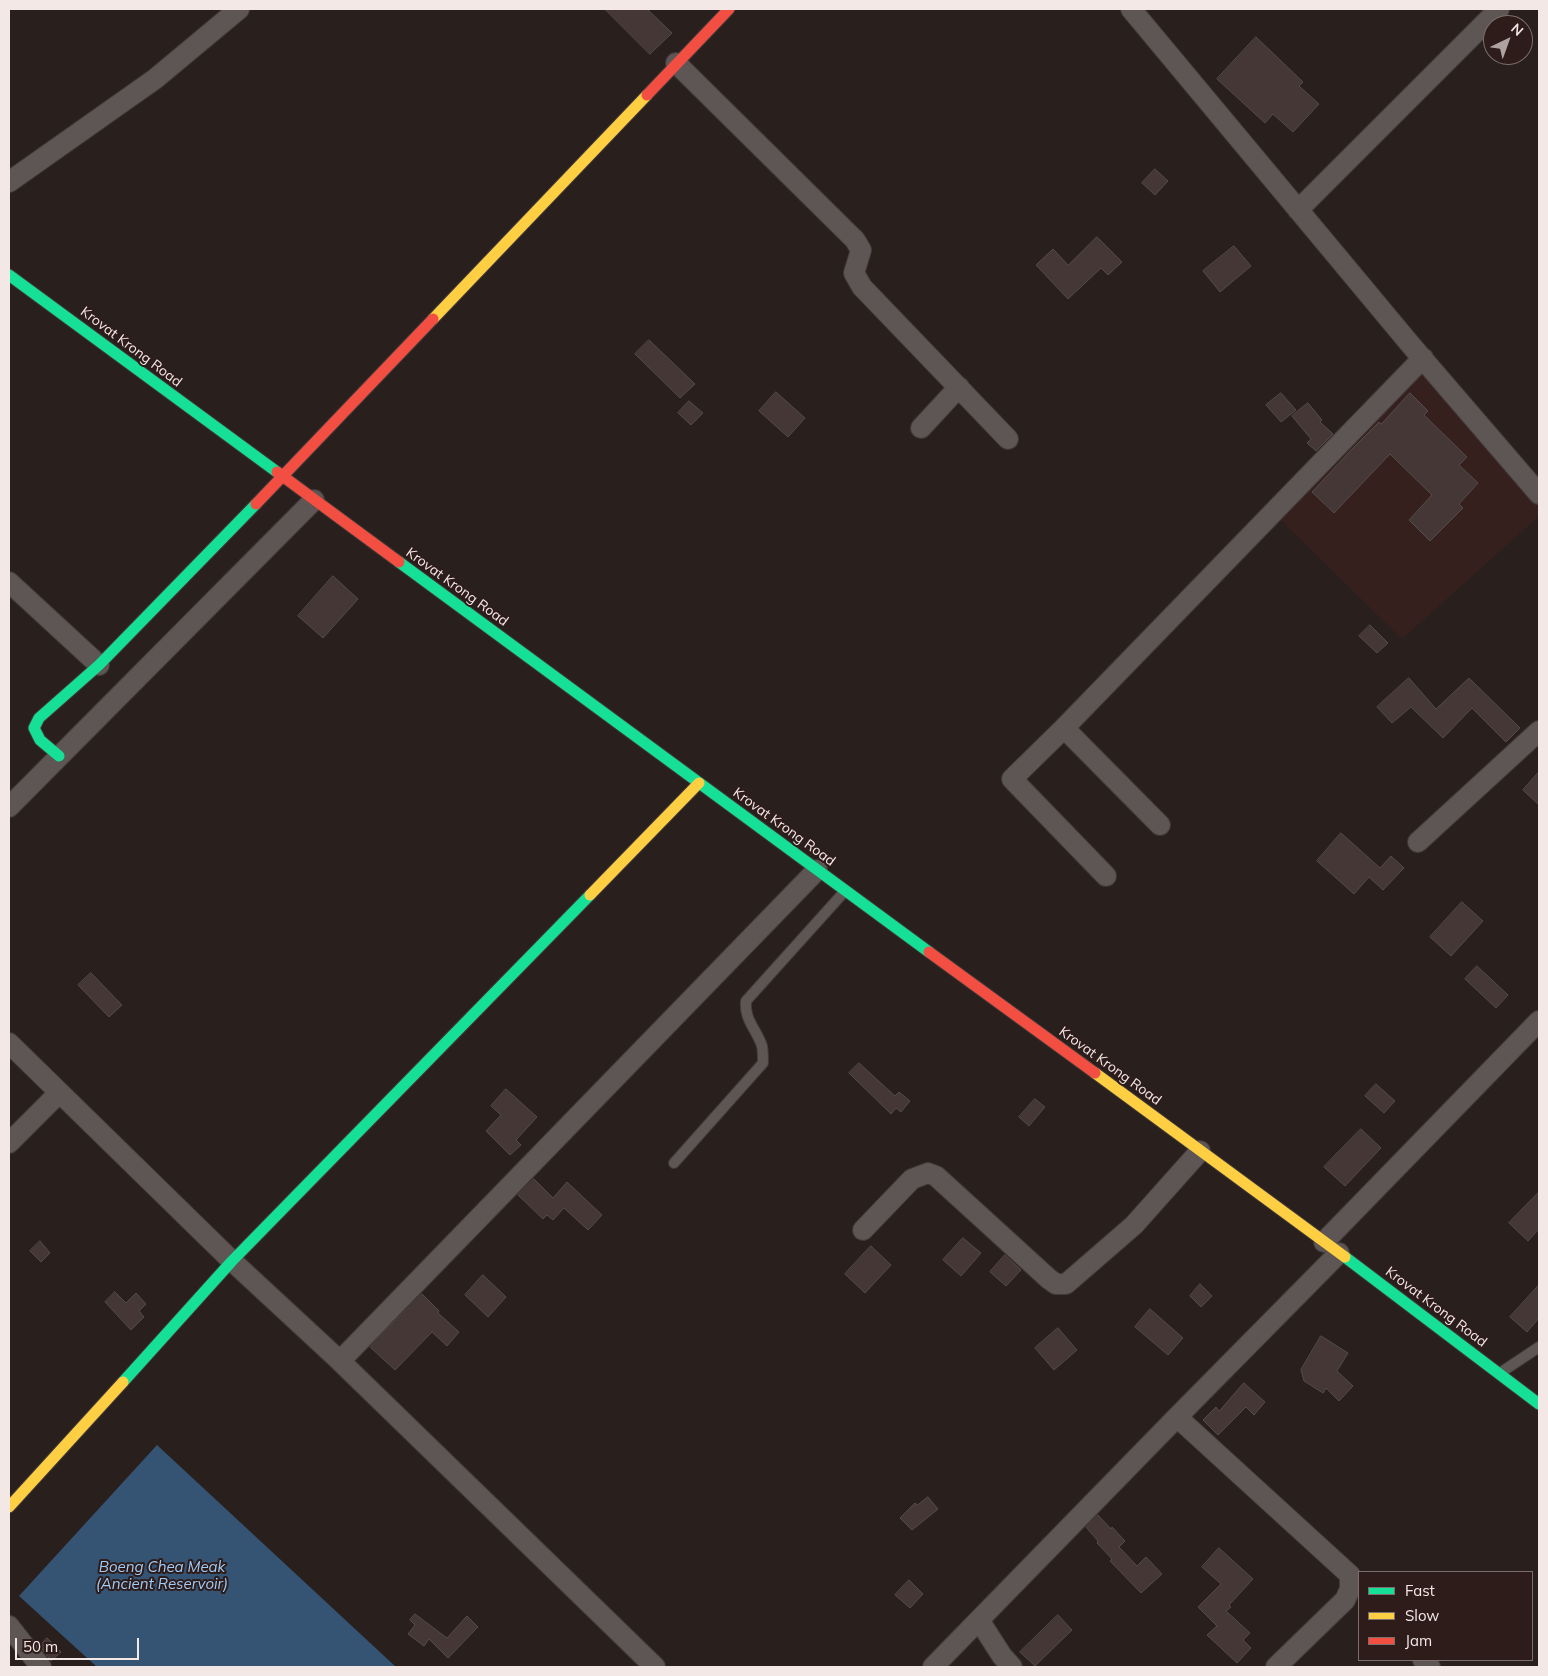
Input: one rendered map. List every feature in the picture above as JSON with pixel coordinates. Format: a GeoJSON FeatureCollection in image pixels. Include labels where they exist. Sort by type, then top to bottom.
{"type":"FeatureCollection","features":[{"type":"Feature","properties":{"kind":"main road"},"geometry":{"type":"LineString","coordinates":[[59,756],[40,740],[34,728],[39,718],[99,665],[282,478],[676,63],[730,9]]}},
{"type":"Feature","properties":{"kind":"main road","name":"Krovat Krong Road"},"geometry":{"type":"LineString","coordinates":[[9,275],[282,478],[1332,1248],[1539,1404]]}},
{"type":"Feature","properties":{"kind":"main road"},"geometry":{"type":"LineString","coordinates":[[9,1507],[232,1261],[699,783]]}},
{"type":"Feature","properties":{"kind":"street"},"geometry":{"type":"LineString","coordinates":[[9,182],[155,79],[239,9]]}},
{"type":"Feature","properties":{"kind":"street"},"geometry":{"type":"LineString","coordinates":[[1132,9],[1298,210],[1539,494]]}},
{"type":"Feature","properties":{"kind":"street"},"geometry":{"type":"LineString","coordinates":[[1298,210],[1499,9]]}},
{"type":"Feature","properties":{"kind":"street"},"geometry":{"type":"LineString","coordinates":[[676,63],[855,240],[861,250],[854,273],[862,287],[1008,439]]}},
{"type":"Feature","properties":{"kind":"street"},"geometry":{"type":"LineString","coordinates":[[1106,876],[1012,779],[1064,728],[1423,358]]}},
{"type":"Feature","properties":{"kind":"street"},"geometry":{"type":"LineString","coordinates":[[921,428],[959,387]]}},
{"type":"Feature","properties":{"kind":"street"},"geometry":{"type":"LineString","coordinates":[[9,807],[314,500]]}},
{"type":"Feature","properties":{"kind":"street"},"geometry":{"type":"LineString","coordinates":[[9,582],[99,665]]}},
{"type":"Feature","properties":{"kind":"street"},"geometry":{"type":"LineString","coordinates":[[1064,728],[1160,825]]}},
{"type":"Feature","properties":{"kind":"street"},"geometry":{"type":"LineString","coordinates":[[1418,842],[1539,731]]}},
{"type":"Feature","properties":{"kind":"street"},"geometry":{"type":"LineString","coordinates":[[340,1361],[817,870]]}},
{"type":"Feature","properties":{"kind":"street"},"geometry":{"type":"LineString","coordinates":[[934,1667],[1177,1417],[1539,1021]]}},
{"type":"Feature","properties":{"kind":"street"},"geometry":{"type":"LineString","coordinates":[[9,1043],[232,1261],[340,1361],[655,1667]]}},
{"type":"Feature","properties":{"kind":"street"},"geometry":{"type":"LineString","coordinates":[[9,1143],[59,1093]]}},
{"type":"Feature","properties":{"kind":"street"},"geometry":{"type":"LineString","coordinates":[[863,1230],[912,1179],[928,1173],[936,1176],[1049,1279],[1056,1284],[1066,1284],[1134,1226],[1200,1151]]}},
{"type":"Feature","properties":{"kind":"street"},"geometry":{"type":"LineString","coordinates":[[1177,1417],[1342,1567],[1350,1575],[1355,1587],[1350,1589],[1345,1600],[1276,1667]]}},
{"type":"Feature","properties":{"kind":"street"},"geometry":{"type":"LineString","coordinates":[[979,1620],[1002,1656],[1012,1667]]}},
{"type":"Feature","properties":{"kind":"street"},"geometry":{"type":"LineString","coordinates":[[9,1626],[41,1667]]}},
{"type":"Feature","properties":{"kind":"lane"},"geometry":{"type":"LineString","coordinates":[[674,1163],[763,1062],[762,1047],[750,1025],[745,1010],[746,1001],[845,891]]}},
{"type":"Feature","properties":{"kind":"lane"},"geometry":{"type":"LineString","coordinates":[[1499,1374],[1539,1347]]}},
{"type":"Feature","properties":{"kind":"shaded area"},"geometry":{"type":"Polygon","coordinates":[[[1426,368],[1539,501],[1539,516],[1402,639],[1279,518],[1426,368]]]}},
{"type":"Feature","properties":{"kind":"water","name":"Boeng Chea Meak (Ancient Reservoir)"},"geometry":{"type":"Polygon","coordinates":[[[157,1445],[396,1667],[97,1667],[19,1596],[157,1445]]]}},
{"type":"Feature","properties":{"kind":"building"},"geometry":{"type":"Polygon","coordinates":[[[605,9],[647,9],[672,33],[650,54],[605,9]]]}},
{"type":"Feature","properties":{"kind":"building"},"geometry":{"type":"Polygon","coordinates":[[[1256,37],[1303,82],[1299,86],[1319,104],[1293,132],[1273,114],[1265,123],[1217,79],[1256,37]]]}},
{"type":"Feature","properties":{"kind":"building"},"geometry":{"type":"Polygon","coordinates":[[[1155,169],[1168,181],[1155,195],[1142,183],[1155,169]]]}},
{"type":"Feature","properties":{"kind":"building"},"geometry":{"type":"Polygon","coordinates":[[[1097,237],[1122,262],[1108,275],[1101,268],[1068,299],[1036,265],[1053,249],[1068,265],[1097,237]]]}},
{"type":"Feature","properties":{"kind":"building"},"geometry":{"type":"Polygon","coordinates":[[[1234,246],[1251,266],[1220,292],[1203,271],[1234,246]]]}},
{"type":"Feature","properties":{"kind":"building"},"geometry":{"type":"Polygon","coordinates":[[[649,340],[695,384],[680,398],[635,354],[649,340]]]}},
{"type":"Feature","properties":{"kind":"building"},"geometry":{"type":"Polygon","coordinates":[[[776,392],[805,418],[788,437],[759,411],[776,392]]]}},
{"type":"Feature","properties":{"kind":"building"},"geometry":{"type":"Polygon","coordinates":[[[1281,393],[1296,410],[1281,422],[1266,405],[1281,393]]]}},
{"type":"Feature","properties":{"kind":"building"},"geometry":{"type":"Polygon","coordinates":[[[1410,393],[1428,411],[1424,415],[1467,457],[1459,465],[1478,483],[1459,504],[1463,508],[1430,541],[1409,520],[1432,495],[1390,454],[1334,513],[1312,492],[1351,450],[1379,422],[1381,424],[1410,393]]]}},
{"type":"Feature","properties":{"kind":"building"},"geometry":{"type":"Polygon","coordinates":[[[689,401],[703,413],[691,425],[678,413],[689,401]]]}},
{"type":"Feature","properties":{"kind":"building"},"geometry":{"type":"Polygon","coordinates":[[[1308,403],[1322,420],[1320,422],[1333,434],[1316,451],[1307,443],[1311,439],[1292,416],[1308,403]]]}},
{"type":"Feature","properties":{"kind":"building"},"geometry":{"type":"Polygon","coordinates":[[[333,576],[358,599],[323,638],[298,616],[333,576]]]}},
{"type":"Feature","properties":{"kind":"building"},"geometry":{"type":"Polygon","coordinates":[[[1370,625],[1388,643],[1377,653],[1359,636],[1370,625]]]}},
{"type":"Feature","properties":{"kind":"building"},"geometry":{"type":"Polygon","coordinates":[[[1409,678],[1436,709],[1469,678],[1520,728],[1506,742],[1472,708],[1443,738],[1411,707],[1392,723],[1377,707],[1409,678]]]}},
{"type":"Feature","properties":{"kind":"building"},"geometry":{"type":"Polygon","coordinates":[[[1539,772],[1539,805],[1523,790],[1539,772]]]}},
{"type":"Feature","properties":{"kind":"building"},"geometry":{"type":"Polygon","coordinates":[[[1341,833],[1380,868],[1391,856],[1404,868],[1383,890],[1369,877],[1354,894],[1317,861],[1341,833]]]}},
{"type":"Feature","properties":{"kind":"building"},"geometry":{"type":"Polygon","coordinates":[[[1462,902],[1483,921],[1451,956],[1430,937],[1462,902]]]}},
{"type":"Feature","properties":{"kind":"building"},"geometry":{"type":"Polygon","coordinates":[[[1477,966],[1508,995],[1496,1008],[1465,979],[1477,966]]]}},
{"type":"Feature","properties":{"kind":"building"},"geometry":{"type":"Polygon","coordinates":[[[91,973],[122,1005],[109,1017],[78,985],[91,973]]]}},
{"type":"Feature","properties":{"kind":"building"},"geometry":{"type":"Polygon","coordinates":[[[859,1063],[895,1096],[899,1092],[910,1101],[901,1112],[896,1108],[891,1114],[849,1073],[859,1063]]]}},
{"type":"Feature","properties":{"kind":"building"},"geometry":{"type":"Polygon","coordinates":[[[1376,1084],[1395,1101],[1384,1113],[1365,1096],[1376,1084]]]}},
{"type":"Feature","properties":{"kind":"building"},"geometry":{"type":"Polygon","coordinates":[[[506,1089],[537,1117],[516,1140],[521,1145],[510,1155],[486,1131],[501,1115],[491,1106],[506,1089]]]}},
{"type":"Feature","properties":{"kind":"building"},"geometry":{"type":"Polygon","coordinates":[[[1035,1099],[1045,1107],[1029,1126],[1019,1117],[1035,1099]]]}},
{"type":"Feature","properties":{"kind":"building"},"geometry":{"type":"Polygon","coordinates":[[[1361,1129],[1381,1148],[1345,1186],[1324,1167],[1361,1129]]]}},
{"type":"Feature","properties":{"kind":"building"},"geometry":{"type":"Polygon","coordinates":[[[534,1179],[553,1198],[567,1182],[602,1215],[588,1230],[564,1208],[553,1220],[547,1215],[543,1219],[518,1195],[534,1179]]]}},
{"type":"Feature","properties":{"kind":"building"},"geometry":{"type":"Polygon","coordinates":[[[1539,1192],[1539,1229],[1528,1241],[1509,1223],[1539,1192]]]}},
{"type":"Feature","properties":{"kind":"building"},"geometry":{"type":"Polygon","coordinates":[[[963,1238],[981,1253],[961,1276],[943,1260],[963,1238]]]}},
{"type":"Feature","properties":{"kind":"building"},"geometry":{"type":"Polygon","coordinates":[[[40,1241],[50,1253],[41,1262],[30,1251],[40,1241]]]}},
{"type":"Feature","properties":{"kind":"building"},"geometry":{"type":"Polygon","coordinates":[[[871,1246],[891,1265],[865,1293],[845,1274],[871,1246]]]}},
{"type":"Feature","properties":{"kind":"building"},"geometry":{"type":"Polygon","coordinates":[[[1005,1255],[1021,1270],[1006,1286],[990,1272],[1005,1255]]]}},
{"type":"Feature","properties":{"kind":"building"},"geometry":{"type":"Polygon","coordinates":[[[483,1275],[506,1297],[488,1317],[465,1295],[483,1275]]]}},
{"type":"Feature","properties":{"kind":"building"},"geometry":{"type":"Polygon","coordinates":[[[1200,1284],[1212,1296],[1201,1307],[1190,1296],[1200,1284]]]}},
{"type":"Feature","properties":{"kind":"building"},"geometry":{"type":"Polygon","coordinates":[[[1539,1285],[1539,1318],[1527,1332],[1510,1317],[1539,1285]]]}},
{"type":"Feature","properties":{"kind":"building"},"geometry":{"type":"Polygon","coordinates":[[[115,1292],[126,1303],[136,1293],[146,1304],[139,1311],[144,1317],[131,1330],[105,1302],[115,1292]]]}},
{"type":"Feature","properties":{"kind":"building"},"geometry":{"type":"Polygon","coordinates":[[[422,1294],[439,1311],[438,1313],[459,1332],[447,1346],[432,1332],[395,1370],[370,1347],[422,1294]]]}},
{"type":"Feature","properties":{"kind":"building"},"geometry":{"type":"Polygon","coordinates":[[[1150,1309],[1183,1338],[1168,1355],[1135,1327],[1150,1309]]]}},
{"type":"Feature","properties":{"kind":"building"},"geometry":{"type":"Polygon","coordinates":[[[1058,1328],[1077,1350],[1054,1370],[1035,1348],[1058,1328]]]}},
{"type":"Feature","properties":{"kind":"building"},"geometry":{"type":"Polygon","coordinates":[[[1321,1336],[1348,1353],[1337,1371],[1353,1386],[1339,1401],[1326,1388],[1323,1393],[1304,1381],[1301,1370],[1321,1336]]]}},
{"type":"Feature","properties":{"kind":"building"},"geometry":{"type":"Polygon","coordinates":[[[1244,1383],[1265,1402],[1254,1415],[1246,1407],[1218,1435],[1203,1420],[1216,1407],[1219,1411],[1244,1383]]]}},
{"type":"Feature","properties":{"kind":"building"},"geometry":{"type":"Polygon","coordinates":[[[928,1497],[938,1509],[912,1530],[900,1518],[915,1503],[917,1505],[928,1497]]]}},
{"type":"Feature","properties":{"kind":"building"},"geometry":{"type":"Polygon","coordinates":[[[1098,1515],[1125,1541],[1119,1547],[1137,1566],[1146,1557],[1162,1574],[1141,1593],[1110,1561],[1112,1559],[1097,1543],[1098,1541],[1086,1527],[1098,1515]]]}},
{"type":"Feature","properties":{"kind":"building"},"geometry":{"type":"Polygon","coordinates":[[[1219,1548],[1253,1579],[1229,1605],[1231,1607],[1226,1611],[1250,1633],[1243,1640],[1251,1648],[1237,1663],[1207,1635],[1217,1626],[1198,1607],[1221,1584],[1202,1567],[1219,1548]]]}},
{"type":"Feature","properties":{"kind":"building"},"geometry":{"type":"Polygon","coordinates":[[[909,1580],[923,1594],[910,1608],[895,1595],[909,1580]]]}},
{"type":"Feature","properties":{"kind":"building"},"geometry":{"type":"Polygon","coordinates":[[[415,1614],[447,1638],[467,1616],[478,1627],[448,1658],[429,1639],[424,1646],[408,1634],[415,1625],[410,1620],[415,1614]]]}},
{"type":"Feature","properties":{"kind":"building"},"geometry":{"type":"Polygon","coordinates":[[[1058,1615],[1072,1630],[1035,1666],[1020,1652],[1058,1615]]]}},
{"type":"Feature","properties":{"kind":"building"},"geometry":{"type":"Polygon","coordinates":[[[47,1638],[61,1652],[51,1661],[40,1646],[47,1638]]]}},
{"type":"Feature","properties":{"kind":"traffic: fast"},"geometry":{"type":"LineString","coordinates":[[9,275],[277,472]]}},
{"type":"Feature","properties":{"kind":"traffic: fast"},"geometry":{"type":"LineString","coordinates":[[59,756],[40,740],[34,728],[39,718],[99,665],[256,504]]}},
{"type":"Feature","properties":{"kind":"traffic: fast"},"geometry":{"type":"LineString","coordinates":[[399,562],[929,952]]}},
{"type":"Feature","properties":{"kind":"traffic: fast"},"geometry":{"type":"LineString","coordinates":[[123,1382],[232,1261],[590,895]]}},
{"type":"Feature","properties":{"kind":"traffic: fast"},"geometry":{"type":"LineString","coordinates":[[1345,1257],[1539,1404]]}},
{"type":"Feature","properties":{"kind":"traffic: slow"},"geometry":{"type":"LineString","coordinates":[[433,319],[647,95]]}},
{"type":"Feature","properties":{"kind":"traffic: slow"},"geometry":{"type":"LineString","coordinates":[[590,895],[699,783]]}},
{"type":"Feature","properties":{"kind":"traffic: slow"},"geometry":{"type":"LineString","coordinates":[[1095,1073],[1345,1257]]}},
{"type":"Feature","properties":{"kind":"traffic: slow"},"geometry":{"type":"LineString","coordinates":[[9,1507],[123,1382]]}},
{"type":"Feature","properties":{"kind":"traffic: jam"},"geometry":{"type":"LineString","coordinates":[[647,95],[729,9]]}},
{"type":"Feature","properties":{"kind":"traffic: jam"},"geometry":{"type":"LineString","coordinates":[[256,504],[433,319]]}},
{"type":"Feature","properties":{"kind":"traffic: jam"},"geometry":{"type":"LineString","coordinates":[[277,472],[399,562]]}},
{"type":"Feature","properties":{"kind":"traffic: jam"},"geometry":{"type":"LineString","coordinates":[[929,952],[1095,1073]]}}]}
